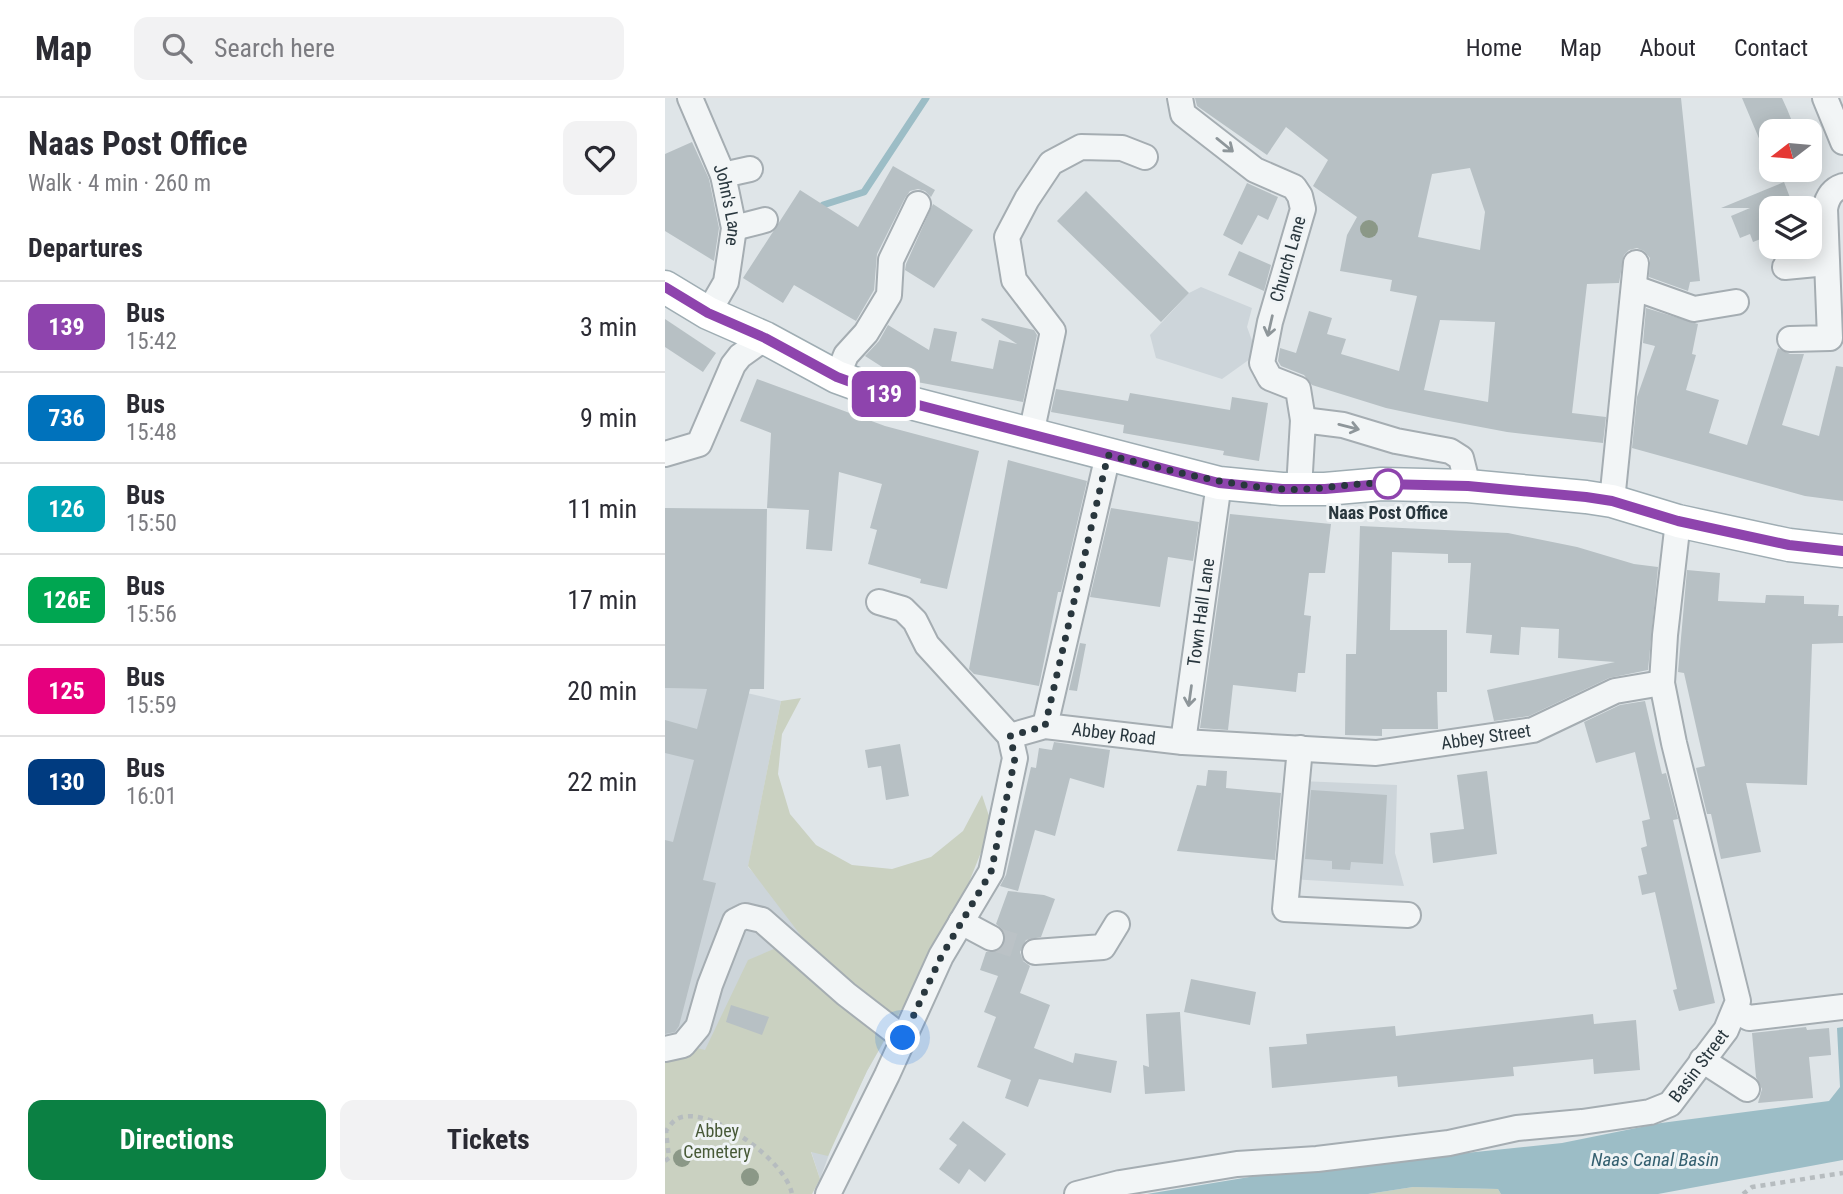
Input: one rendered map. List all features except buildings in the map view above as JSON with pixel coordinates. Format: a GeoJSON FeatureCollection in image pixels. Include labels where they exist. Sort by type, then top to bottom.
{"type":"FeatureCollection","features":[{"type":"Feature","properties":{"kind":"main road"},"geometry":{"type":"LineString","coordinates":[[665,287],[708,313],[765,338],[837,377],[903,401],[1219,483],[1299,489],[1382,484],[1468,486],[1586,497],[1612,501],[1678,521],[1789,545],[1843,551]]}},
{"type":"Feature","properties":{"kind":"street","name":"John's Lane"},"geometry":{"type":"LineString","coordinates":[[690,98],[723,175],[734,228],[726,282],[708,313]]}},
{"type":"Feature","properties":{"kind":"street","name":"Church Lane"},"geometry":{"type":"LineString","coordinates":[[1180,98],[1183,114],[1255,170],[1294,187],[1300,196],[1303,209],[1270,322],[1262,363],[1270,378],[1298,389],[1303,419]]}},
{"type":"Feature","properties":{"kind":"street"},"geometry":{"type":"LineString","coordinates":[[1825,98],[1843,142]]}},
{"type":"Feature","properties":{"kind":"street"},"geometry":{"type":"LineString","coordinates":[[1036,437],[1034,420],[1053,331],[1014,280],[1007,237],[1039,178],[1051,163],[1081,147],[1122,148],[1146,157]]}},
{"type":"Feature","properties":{"kind":"street"},"geometry":{"type":"LineString","coordinates":[[723,175],[750,169]]}},
{"type":"Feature","properties":{"kind":"street"},"geometry":{"type":"LineString","coordinates":[[1790,339],[1830,338],[1825,209],[1827,198],[1835,188],[1843,186]]}},
{"type":"Feature","properties":{"kind":"street"},"geometry":{"type":"LineString","coordinates":[[837,377],[846,355],[866,333],[889,295],[891,260],[918,204]]}},
{"type":"Feature","properties":{"kind":"street"},"geometry":{"type":"LineString","coordinates":[[734,228],[765,220]]}},
{"type":"Feature","properties":{"kind":"street"},"geometry":{"type":"LineString","coordinates":[[1785,267],[1827,262]]}},
{"type":"Feature","properties":{"kind":"street"},"geometry":{"type":"LineString","coordinates":[[1612,501],[1636,263]]}},
{"type":"Feature","properties":{"kind":"street"},"geometry":{"type":"LineString","coordinates":[[1635,288],[1694,309],[1736,302]]}},
{"type":"Feature","properties":{"kind":"street"},"geometry":{"type":"LineString","coordinates":[[665,454],[699,444],[733,365],[740,356],[765,338]]}},
{"type":"Feature","properties":{"kind":"street"},"geometry":{"type":"LineString","coordinates":[[1299,489],[1303,419],[1343,425],[1397,441],[1450,451],[1461,458],[1468,486]]}},
{"type":"Feature","properties":{"kind":"street"},"geometry":{"type":"LineString","coordinates":[[1045,726],[1108,455]]}},
{"type":"Feature","properties":{"kind":"street","name":"Town Hall Lane"},"geometry":{"type":"LineString","coordinates":[[1183,742],[1219,483]]}},
{"type":"Feature","properties":{"kind":"street","name":"Basin Street"},"geometry":{"type":"LineString","coordinates":[[1077,1194],[1120,1183],[1237,1164],[1317,1159],[1449,1143],[1517,1128],[1650,1112],[1670,1104],[1726,1030],[1738,1001],[1674,743],[1662,683],[1678,521]]}},
{"type":"Feature","properties":{"kind":"street"},"geometry":{"type":"LineString","coordinates":[[828,1194],[941,957],[991,872],[1015,758],[1010,736],[927,645],[915,621],[903,609],[879,602]]}},
{"type":"Feature","properties":{"kind":"street","name":"Abbey Street"},"geometry":{"type":"LineString","coordinates":[[1300,748],[1375,753],[1533,730],[1615,691],[1662,683]]}},
{"type":"Feature","properties":{"kind":"street","name":"Abbey Road"},"geometry":{"type":"LineString","coordinates":[[1010,736],[1045,726],[1183,742],[1300,748]]}},
{"type":"Feature","properties":{"kind":"street"},"geometry":{"type":"LineString","coordinates":[[1300,748],[1285,909],[1408,915]]}},
{"type":"Feature","properties":{"kind":"street"},"geometry":{"type":"LineString","coordinates":[[665,1049],[683,1045],[698,1027],[710,985],[735,921],[745,916],[762,920],[846,994],[903,1038]]}},
{"type":"Feature","properties":{"kind":"street"},"geometry":{"type":"LineString","coordinates":[[961,922],[991,938]]}},
{"type":"Feature","properties":{"kind":"street"},"geometry":{"type":"LineString","coordinates":[[1035,952],[1103,947],[1117,924]]}},
{"type":"Feature","properties":{"kind":"street"},"geometry":{"type":"LineString","coordinates":[[1735,1011],[1749,1018],[1843,1007]]}},
{"type":"Feature","properties":{"kind":"street"},"geometry":{"type":"LineString","coordinates":[[1702,1060],[1747,1089]]}},
{"type":"Feature","properties":{"kind":"path"},"geometry":{"type":"LineString","coordinates":[[665,1161],[669,1158],[666,1131],[673,1121],[684,1116],[701,1117],[753,1144],[778,1166],[792,1194]]}},
{"type":"Feature","properties":{"kind":"path"},"geometry":{"type":"LineString","coordinates":[[1744,1194],[1752,1187],[1843,1173]]}},
{"type":"Feature","properties":{"kind":"shaded area"},"geometry":{"type":"Polygon","coordinates":[[[1201,287],[1252,308],[1247,327],[1257,354],[1222,379],[1156,358],[1150,335],[1189,293],[1201,287]]]}},
{"type":"Feature","properties":{"kind":"shaded area"},"geometry":{"type":"Polygon","coordinates":[[[665,688],[730,689],[781,701],[748,867],[893,1026],[838,1130],[820,1179],[811,1151],[665,1107],[665,688]]]}},
{"type":"Feature","properties":{"kind":"shaded area"},"geometry":{"type":"Polygon","coordinates":[[[1300,781],[1397,785],[1395,853],[1404,886],[1291,879],[1300,781]]]}},
{"type":"Feature","properties":{"kind":"green space","name":"Abbey Cemetery"},"geometry":{"type":"Polygon","coordinates":[[[801,698],[782,734],[778,774],[790,814],[816,845],[852,865],[892,869],[931,857],[963,831],[982,795],[992,825],[959,907],[867,1071],[828,1156],[811,1152],[820,1179],[812,1194],[665,1194],[665,1040],[705,1050],[748,960],[802,937],[748,866],[781,701],[801,698]]]}},
{"type":"Feature","properties":{"kind":"green space"},"geometry":{"type":"Polygon","coordinates":[[[1413,1187],[1498,1189],[1501,1194],[1368,1194],[1413,1187]]]}},
{"type":"Feature","properties":{"kind":"water","name":"Naas Canal Basin"},"geometry":{"type":"Polygon","coordinates":[[[1843,1027],[1843,1160],[1658,1194],[1501,1194],[1498,1189],[1413,1187],[1368,1194],[1147,1194],[1274,1173],[1562,1143],[1661,1123],[1829,1101],[1840,1087],[1837,1028],[1843,1027]]]}},
{"type":"Feature","properties":{"kind":"waterway"},"geometry":{"type":"LineString","coordinates":[[823,205],[864,192],[926,98]]}},
{"type":"Feature","properties":{"kind":"tunnel"},"geometry":{"type":"LineString","coordinates":[[991,938],[1035,952]]}},
{"type":"Feature","properties":{"kind":"bus line","name":"139"},"geometry":{"type":"LineString","coordinates":[[665,287],[708,313],[765,338],[837,377],[903,401],[1219,483],[1282,489],[1325,489],[1382,484],[1468,486],[1586,497],[1612,501],[1678,521],[1789,545],[1843,551]]}},
{"type":"Feature","properties":{"kind":"place","name":"Naas Post Office"},"geometry":{"type":"Point","coordinates":[1388,484]}},
{"type":"Feature","properties":{"kind":"route"},"geometry":{"type":"LineString","coordinates":[[903,1038],[941,957],[991,872],[1015,758],[1010,736],[1045,726],[1108,455],[1219,483],[1282,489],[1388,484]]}}]}
